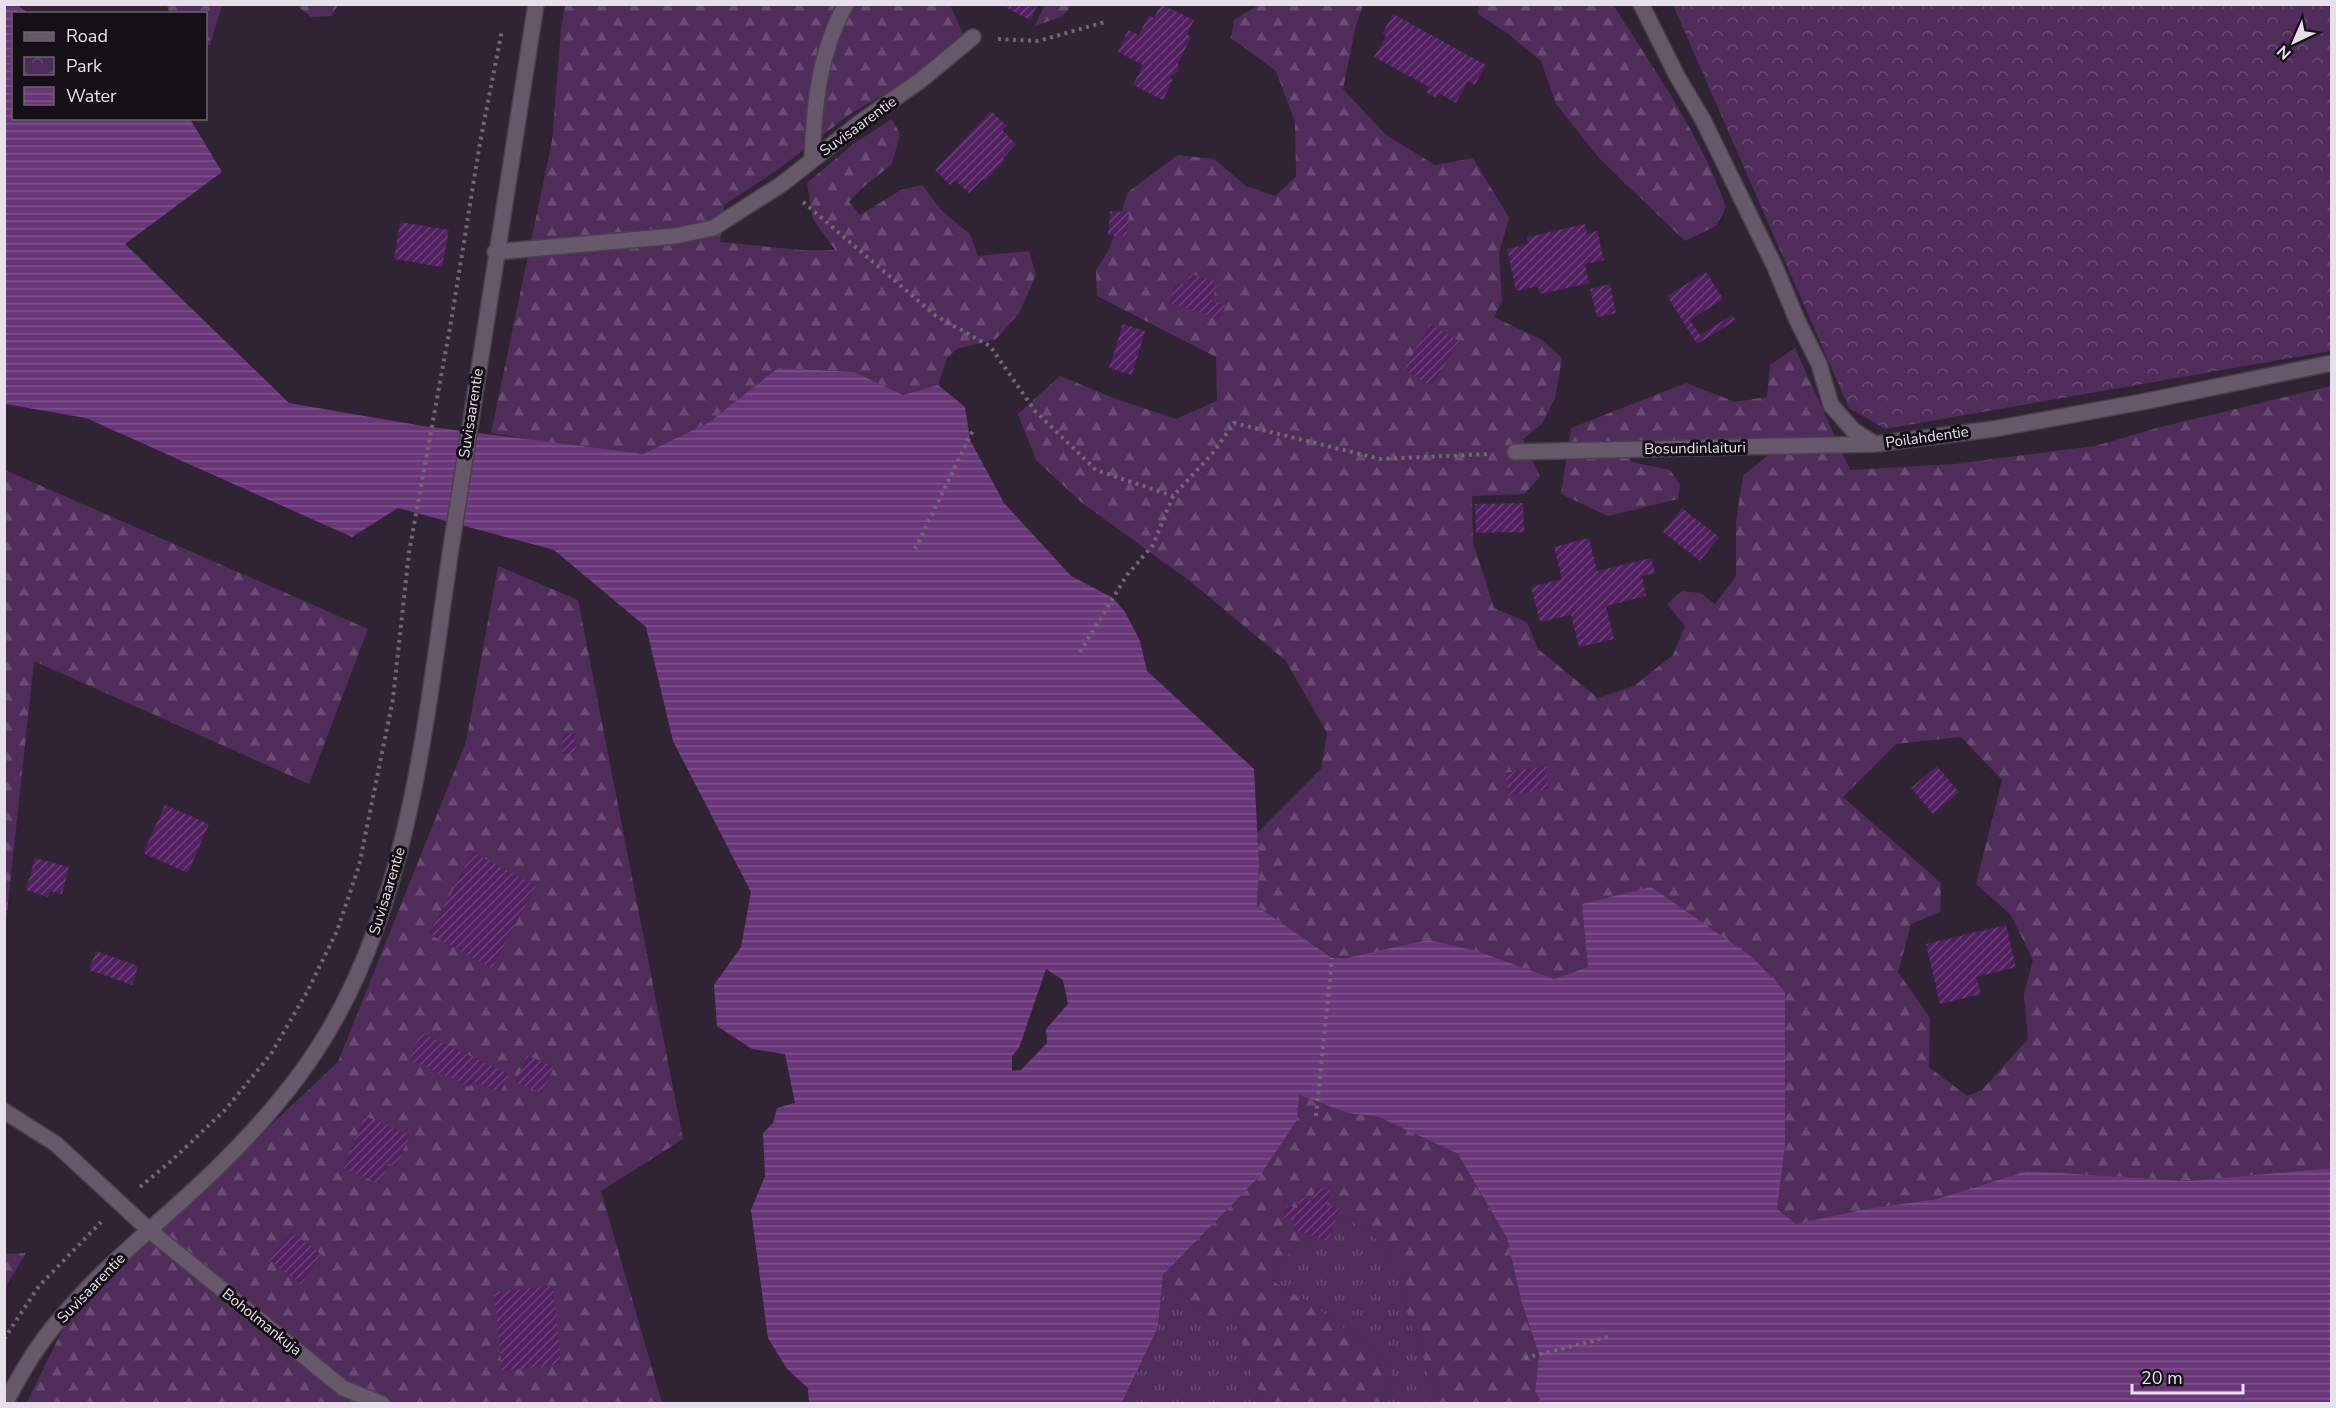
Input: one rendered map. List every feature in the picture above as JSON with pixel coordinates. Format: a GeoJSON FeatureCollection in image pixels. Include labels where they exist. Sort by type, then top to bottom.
{"type":"FeatureCollection","features":[{"type":"Feature","properties":{"kind":"street","name":"Suvisaarentie"},"geometry":{"type":"LineString","coordinates":[[5,1404],[31,1359],[59,1320],[91,1285],[218,1168],[281,1099],[333,1024],[356,980],[383,909],[405,826],[420,749],[495,252],[537,4]]}},
{"type":"Feature","properties":{"kind":"street"},"geometry":{"type":"LineString","coordinates":[[812,160],[819,75],[837,20],[846,4]]}},
{"type":"Feature","properties":{"kind":"street","name":"Poilahdentie"},"geometry":{"type":"LineString","coordinates":[[1641,4],[1677,76],[1703,120],[1775,267],[1797,320],[1819,364],[1831,405],[1853,430],[1875,444],[2040,420],[2142,402],[2331,363]]}},
{"type":"Feature","properties":{"kind":"street","name":"Suvisaarentie"},"geometry":{"type":"LineString","coordinates":[[495,252],[676,236],[713,228],[782,184],[862,121],[921,80],[973,37]]}},
{"type":"Feature","properties":{"kind":"street","name":"Bosundinlaituri"},"geometry":{"type":"LineString","coordinates":[[1515,453],[1875,444]]}},
{"type":"Feature","properties":{"kind":"street","name":"Boholmankuja"},"geometry":{"type":"LineString","coordinates":[[4,1111],[56,1144],[149,1230],[344,1388],[382,1404]]}},
{"type":"Feature","properties":{"kind":"path"},"geometry":{"type":"LineString","coordinates":[[973,37],[1038,41],[1105,22]]}},
{"type":"Feature","properties":{"kind":"path"},"geometry":{"type":"LineString","coordinates":[[4,1339],[39,1286],[83,1238],[225,1110],[271,1054],[307,992],[337,931],[359,866],[393,699],[409,552],[502,28]]}},
{"type":"Feature","properties":{"kind":"path"},"geometry":{"type":"LineString","coordinates":[[782,184],[936,315],[990,346],[1035,411],[1096,470],[1173,496]]}},
{"type":"Feature","properties":{"kind":"path"},"geometry":{"type":"LineString","coordinates":[[1080,652],[1127,575],[1153,545],[1173,496],[1212,454],[1234,423],[1380,459],[1515,453]]}},
{"type":"Feature","properties":{"kind":"path"},"geometry":{"type":"LineString","coordinates":[[915,549],[974,428]]}},
{"type":"Feature","properties":{"kind":"path"},"geometry":{"type":"LineString","coordinates":[[1316,1116],[1332,958]]}},
{"type":"Feature","properties":{"kind":"path"},"geometry":{"type":"LineString","coordinates":[[1525,1358],[1608,1337]]}},
{"type":"Feature","properties":{"kind":"green space"},"geometry":{"type":"Polygon","coordinates":[[[1045,4],[1072,5],[1063,16],[1035,26],[1045,4]]]}},
{"type":"Feature","properties":{"kind":"green space"},"geometry":{"type":"Polygon","coordinates":[[[1260,4],[1363,5],[1356,25],[1343,89],[1386,135],[1435,165],[1473,158],[1509,218],[1499,253],[1502,301],[1494,317],[1542,340],[1562,358],[1555,398],[1542,424],[1523,439],[1540,477],[1524,494],[1472,496],[1473,542],[1494,608],[1527,622],[1538,649],[1598,698],[1634,686],[1673,655],[1685,626],[1667,604],[1682,591],[1700,593],[1715,604],[1736,576],[1736,521],[1743,476],[1766,457],[1766,439],[1623,443],[1631,462],[1670,470],[1680,485],[1678,499],[1608,516],[1561,494],[1571,428],[1686,383],[1735,402],[1767,397],[1770,365],[1795,348],[1850,470],[1955,464],[2095,446],[2161,427],[2331,386],[2331,1168],[2187,1181],[2027,1171],[1937,1199],[1866,1209],[1796,1225],[1777,1209],[1785,1147],[1785,992],[1588,967],[1554,979],[1480,952],[1332,958],[1257,906],[1259,866],[1257,833],[1321,769],[1327,733],[1286,661],[1191,582],[1081,502],[1036,460],[1018,414],[1060,376],[1116,399],[1176,419],[1217,401],[1216,357],[1097,296],[1096,270],[1109,250],[1128,192],[1178,155],[1214,159],[1246,186],[1275,196],[1296,177],[1295,122],[1276,71],[1231,38],[1234,20],[1260,4]],[[1961,737],[1896,744],[1843,797],[1941,883],[1940,912],[1911,924],[1898,972],[1930,1018],[1929,1067],[1967,1096],[1982,1090],[2028,1039],[2024,994],[2033,960],[2011,915],[1976,884],[2002,780],[1961,737]]]}},
{"type":"Feature","properties":{"kind":"green space"},"geometry":{"type":"Polygon","coordinates":[[[1677,4],[2331,5],[2331,351],[1885,429],[1849,408],[1674,7],[1677,4]]]}},
{"type":"Feature","properties":{"kind":"green space"},"geometry":{"type":"Polygon","coordinates":[[[166,5],[222,5],[210,45],[207,45],[207,12],[170,12],[166,5]]]}},
{"type":"Feature","properties":{"kind":"green space"},"geometry":{"type":"Polygon","coordinates":[[[296,5],[338,5],[331,16],[311,17],[296,5]]]}},
{"type":"Feature","properties":{"kind":"green space"},"geometry":{"type":"Polygon","coordinates":[[[565,5],[950,5],[963,34],[901,85],[850,114],[776,171],[724,205],[720,242],[801,250],[835,250],[813,219],[807,183],[852,145],[892,119],[900,134],[892,164],[849,202],[860,215],[901,190],[922,185],[942,211],[970,234],[978,256],[1029,251],[1036,275],[1019,313],[996,339],[957,349],[947,358],[938,385],[903,395],[854,372],[778,368],[708,423],[643,454],[569,446],[491,433],[552,141],[565,5]]]}},
{"type":"Feature","properties":{"kind":"green space"},"geometry":{"type":"Polygon","coordinates":[[[1479,5],[1614,6],[1691,130],[1726,207],[1716,226],[1685,241],[1598,157],[1556,104],[1541,61],[1507,33],[1478,14],[1479,5]]]}},
{"type":"Feature","properties":{"kind":"green space"},"geometry":{"type":"Polygon","coordinates":[[[5,470],[368,629],[309,784],[34,661],[5,931],[5,470]]]}},
{"type":"Feature","properties":{"kind":"green space"},"geometry":{"type":"Polygon","coordinates":[[[498,566],[578,600],[683,1139],[601,1191],[662,1403],[26,1404],[64,1327],[148,1240],[338,1062],[466,742],[498,566]]]}},
{"type":"Feature","properties":{"kind":"green space"},"geometry":{"type":"Polygon","coordinates":[[[1299,1095],[1348,1113],[1379,1117],[1458,1154],[1507,1238],[1521,1300],[1539,1355],[1535,1391],[1542,1403],[1428,1403],[1435,1390],[1407,1312],[1400,1271],[1376,1239],[1344,1215],[1280,1260],[1273,1281],[1311,1304],[1381,1355],[1393,1379],[1380,1403],[1264,1403],[1245,1357],[1236,1313],[1222,1322],[1208,1317],[1163,1275],[1259,1177],[1299,1095]]]}},
{"type":"Feature","properties":{"kind":"green space"},"geometry":{"type":"Polygon","coordinates":[[[1344,1215],[1376,1239],[1400,1271],[1407,1312],[1435,1390],[1428,1403],[1380,1403],[1393,1379],[1381,1355],[1311,1304],[1273,1281],[1280,1260],[1344,1215]]]}},
{"type":"Feature","properties":{"kind":"green space"},"geometry":{"type":"Polygon","coordinates":[[[26,1253],[5,1288],[5,1254],[26,1253]]]}},
{"type":"Feature","properties":{"kind":"green space"},"geometry":{"type":"Polygon","coordinates":[[[1163,1275],[1208,1317],[1236,1313],[1245,1357],[1264,1403],[1122,1404],[1158,1327],[1163,1275]]]}},
{"type":"Feature","properties":{"kind":"water"},"geometry":{"type":"Polygon","coordinates":[[[4,5],[17,5],[27,12],[12,12],[12,120],[191,120],[222,172],[125,244],[289,403],[423,426],[643,454],[708,423],[778,368],[854,372],[903,395],[938,385],[965,407],[970,440],[1004,503],[1071,576],[1113,598],[1125,612],[1140,641],[1147,671],[1254,769],[1259,866],[1257,906],[1332,958],[1346,958],[1428,940],[1480,952],[1554,979],[1588,967],[1582,904],[1651,887],[1752,957],[1785,992],[1785,1147],[1777,1209],[1796,1224],[1866,1209],[1937,1199],[2027,1171],[2187,1181],[2331,1168],[2331,1403],[1542,1403],[1535,1391],[1539,1355],[1521,1300],[1507,1238],[1458,1154],[1379,1117],[1348,1113],[1299,1095],[1297,1120],[1259,1177],[1163,1275],[1158,1327],[1122,1403],[809,1403],[808,1388],[787,1369],[768,1338],[751,1210],[765,1176],[763,1133],[773,1123],[777,1108],[795,1103],[785,1054],[752,1049],[717,1026],[714,985],[741,947],[751,892],[673,741],[646,627],[554,550],[398,508],[352,537],[86,418],[5,404],[4,5]],[[1046,969],[1019,1048],[1012,1056],[1012,1071],[1021,1070],[1047,1043],[1046,1029],[1068,1004],[1063,980],[1046,969]]]}},
{"type":"Feature","properties":{"kind":"building"},"geometry":{"type":"Polygon","coordinates":[[[999,4],[1038,4],[1030,20],[999,4]]]}},
{"type":"Feature","properties":{"kind":"building"},"geometry":{"type":"Polygon","coordinates":[[[1161,4],[1194,20],[1187,34],[1191,37],[1178,63],[1178,72],[1170,78],[1173,80],[1163,100],[1133,85],[1143,65],[1118,52],[1128,30],[1139,35],[1149,15],[1154,18],[1161,4]]]}},
{"type":"Feature","properties":{"kind":"building"},"geometry":{"type":"Polygon","coordinates":[[[1393,14],[1486,65],[1475,85],[1468,81],[1456,103],[1439,93],[1436,98],[1426,92],[1429,87],[1374,57],[1386,36],[1382,34],[1393,14]]]}},
{"type":"Feature","properties":{"kind":"building"},"geometry":{"type":"Polygon","coordinates":[[[991,111],[1007,126],[1002,130],[1016,144],[1003,158],[1005,160],[985,181],[983,179],[969,193],[955,180],[950,185],[935,170],[991,111]]]}},
{"type":"Feature","properties":{"kind":"building"},"geometry":{"type":"Polygon","coordinates":[[[1110,211],[1129,212],[1127,236],[1108,235],[1110,211]]]}},
{"type":"Feature","properties":{"kind":"building"},"geometry":{"type":"Polygon","coordinates":[[[400,222],[449,230],[442,267],[394,259],[400,222]]]}},
{"type":"Feature","properties":{"kind":"building"},"geometry":{"type":"Polygon","coordinates":[[[1585,224],[1587,234],[1597,231],[1604,260],[1585,264],[1589,283],[1540,294],[1538,286],[1516,291],[1507,249],[1528,244],[1527,237],[1585,224]]]}},
{"type":"Feature","properties":{"kind":"building"},"geometry":{"type":"Polygon","coordinates":[[[1706,272],[1723,299],[1690,320],[1700,335],[1732,315],[1736,320],[1697,344],[1667,296],[1706,272]]]}},
{"type":"Feature","properties":{"kind":"building"},"geometry":{"type":"Polygon","coordinates":[[[1190,274],[1218,282],[1212,301],[1225,305],[1221,319],[1169,303],[1176,282],[1187,285],[1190,274]]]}},
{"type":"Feature","properties":{"kind":"building"},"geometry":{"type":"Polygon","coordinates":[[[1610,284],[1616,313],[1597,317],[1590,289],[1610,284]]]}},
{"type":"Feature","properties":{"kind":"building"},"geometry":{"type":"Polygon","coordinates":[[[1123,324],[1145,331],[1132,375],[1109,368],[1123,324]]]}},
{"type":"Feature","properties":{"kind":"building"},"geometry":{"type":"Polygon","coordinates":[[[1430,324],[1459,341],[1432,386],[1404,370],[1430,324]]]}},
{"type":"Feature","properties":{"kind":"building"},"geometry":{"type":"Polygon","coordinates":[[[1523,503],[1524,532],[1476,533],[1475,504],[1523,503]]]}},
{"type":"Feature","properties":{"kind":"building"},"geometry":{"type":"Polygon","coordinates":[[[1682,508],[1719,537],[1700,561],[1663,532],[1682,508]]]}},
{"type":"Feature","properties":{"kind":"building"},"geometry":{"type":"Polygon","coordinates":[[[1589,538],[1597,571],[1651,558],[1655,573],[1642,576],[1646,596],[1606,606],[1614,639],[1579,647],[1571,615],[1540,622],[1531,587],[1562,579],[1554,547],[1589,538]]]}},
{"type":"Feature","properties":{"kind":"building"},"geometry":{"type":"Polygon","coordinates":[[[575,733],[576,752],[563,754],[562,734],[575,733]]]}},
{"type":"Feature","properties":{"kind":"building"},"geometry":{"type":"Polygon","coordinates":[[[1546,766],[1549,789],[1509,795],[1505,773],[1546,766]]]}},
{"type":"Feature","properties":{"kind":"building"},"geometry":{"type":"Polygon","coordinates":[[[1937,766],[1959,792],[1933,814],[1911,788],[1937,766]]]}},
{"type":"Feature","properties":{"kind":"building"},"geometry":{"type":"Polygon","coordinates":[[[165,805],[209,824],[188,873],[143,853],[165,805]]]}},
{"type":"Feature","properties":{"kind":"building"},"geometry":{"type":"Polygon","coordinates":[[[473,852],[536,886],[492,968],[429,934],[473,852]]]}},
{"type":"Feature","properties":{"kind":"building"},"geometry":{"type":"Polygon","coordinates":[[[35,858],[69,867],[62,894],[50,891],[48,897],[26,890],[35,858]]]}},
{"type":"Feature","properties":{"kind":"building"},"geometry":{"type":"Polygon","coordinates":[[[2006,925],[2016,967],[1976,977],[1981,994],[1940,1004],[1926,944],[2006,925]]]}},
{"type":"Feature","properties":{"kind":"building"},"geometry":{"type":"Polygon","coordinates":[[[96,951],[138,966],[132,985],[89,970],[96,951]]]}},
{"type":"Feature","properties":{"kind":"building"},"geometry":{"type":"Polygon","coordinates":[[[421,1033],[509,1074],[500,1093],[473,1081],[470,1087],[409,1059],[421,1033]]]}},
{"type":"Feature","properties":{"kind":"building"},"geometry":{"type":"Polygon","coordinates":[[[527,1055],[554,1067],[542,1093],[516,1082],[527,1055]]]}},
{"type":"Feature","properties":{"kind":"building"},"geometry":{"type":"Polygon","coordinates":[[[365,1116],[410,1135],[396,1167],[388,1164],[380,1184],[343,1168],[365,1116]]]}},
{"type":"Feature","properties":{"kind":"building"},"geometry":{"type":"Polygon","coordinates":[[[1316,1187],[1331,1191],[1327,1205],[1339,1208],[1329,1241],[1293,1230],[1295,1221],[1283,1218],[1286,1205],[1297,1208],[1301,1197],[1312,1201],[1316,1187]]]}},
{"type":"Feature","properties":{"kind":"building"},"geometry":{"type":"Polygon","coordinates":[[[290,1231],[322,1255],[301,1284],[269,1260],[290,1231]]]}},
{"type":"Feature","properties":{"kind":"building"},"geometry":{"type":"Polygon","coordinates":[[[553,1286],[561,1364],[502,1371],[494,1292],[553,1286]]]}}]}
